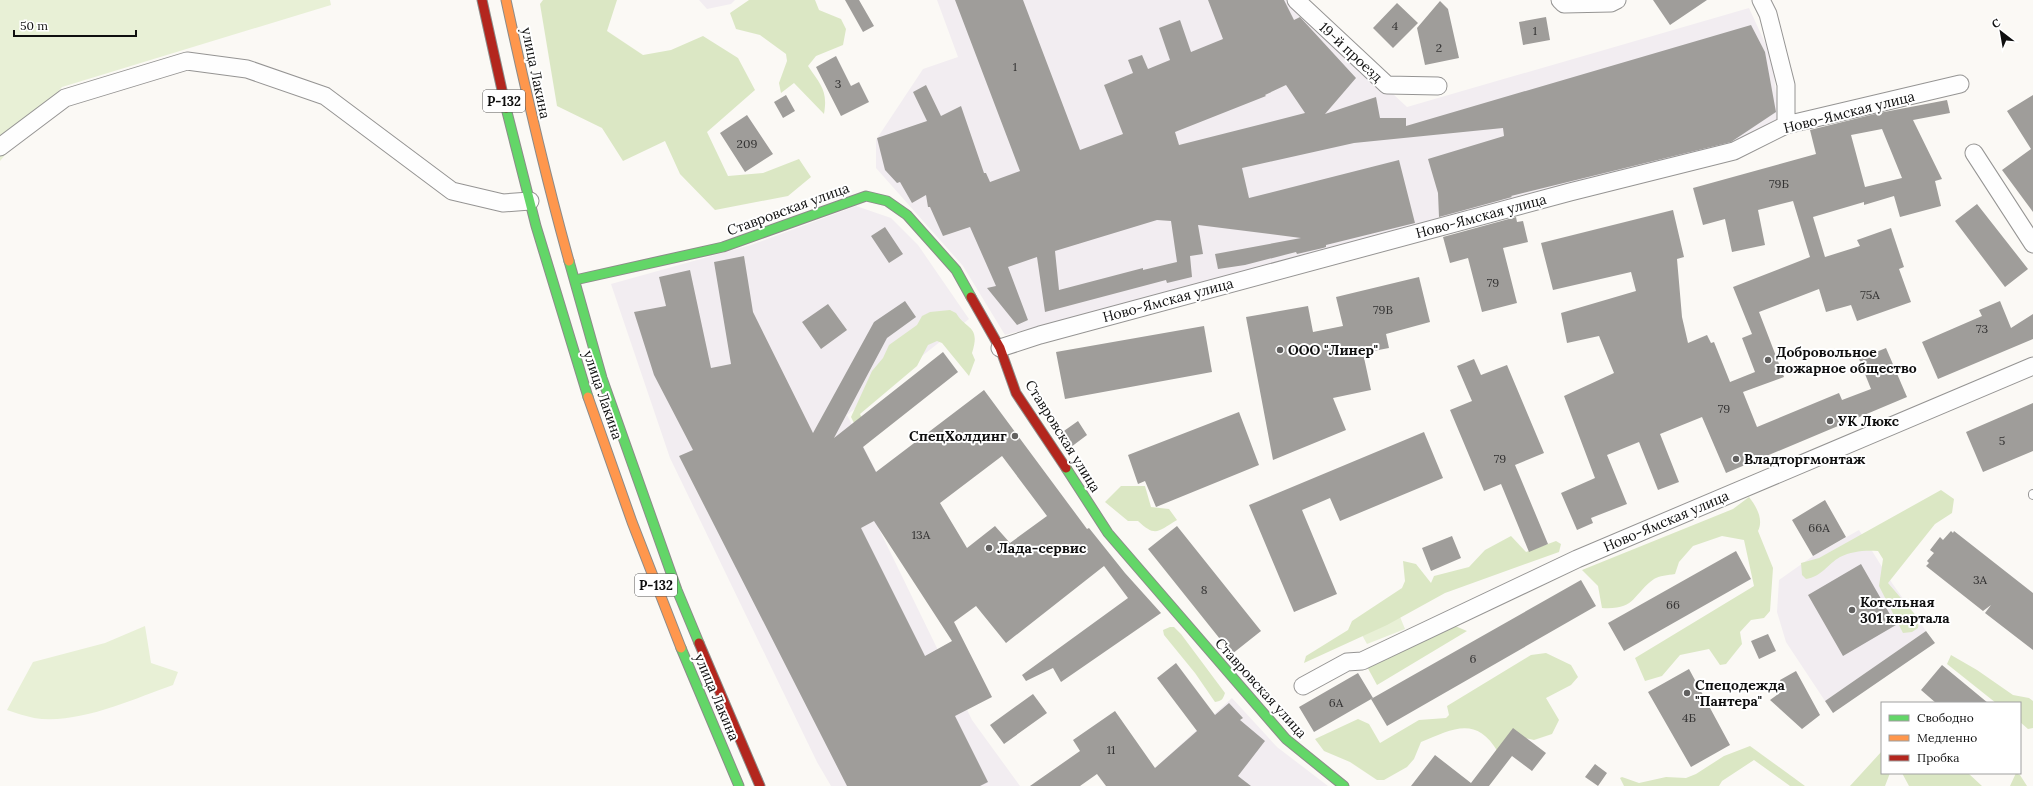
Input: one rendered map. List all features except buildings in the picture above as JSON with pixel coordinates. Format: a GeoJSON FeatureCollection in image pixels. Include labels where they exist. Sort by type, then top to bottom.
{"type":"FeatureCollection","features":[{"type":"Feature","properties":{"kind":"main road","name":"улица Лакина"},"geometry":{"type":"LineString","coordinates":[[482,0],[507,114],[530,201],[582,381],[659,594],[739,786]]}},
{"type":"Feature","properties":{"kind":"main road","name":"улица Лакина"},"geometry":{"type":"LineString","coordinates":[[506,0],[547,182],[602,378],[677,590],[760,786]]}},
{"type":"Feature","properties":{"kind":"main road","name":"Ставровская улица"},"geometry":{"type":"LineString","coordinates":[[575,280],[723,247],[866,196],[887,201],[907,215],[956,270],[1000,348],[1016,393],[1108,533],[1286,740],[1344,786]]}},
{"type":"Feature","properties":{"kind":"street","name":"19-й проезд"},"geometry":{"type":"LineString","coordinates":[[1296,0],[1387,85],[1438,86]]}},
{"type":"Feature","properties":{"kind":"street"},"geometry":{"type":"LineString","coordinates":[[1562,2],[1612,3],[1617,0]]}},
{"type":"Feature","properties":{"kind":"street"},"geometry":{"type":"LineString","coordinates":[[1761,0],[1768,14],[1786,85],[1786,125]]}},
{"type":"Feature","properties":{"kind":"street"},"geometry":{"type":"LineString","coordinates":[[0,147],[65,98],[187,61],[247,69],[325,96],[452,191],[503,203],[530,201]]}},
{"type":"Feature","properties":{"kind":"street","name":"Ново-Ямская улица"},"geometry":{"type":"LineString","coordinates":[[1000,348],[1040,335],[1338,254],[1734,151],[1786,125],[1960,84]]}},
{"type":"Feature","properties":{"kind":"street"},"geometry":{"type":"LineString","coordinates":[[1974,153],[2033,244]]}},
{"type":"Feature","properties":{"kind":"street","name":"Ново-Ямская улица"},"geometry":{"type":"LineString","coordinates":[[1303,686],[1347,662],[1362,661],[1577,559],[2033,366]]}},
{"type":"Feature","properties":{"kind":"shaded area"},"geometry":{"type":"Polygon","coordinates":[[[699,0],[735,0],[731,4],[707,9],[699,0]]]}},
{"type":"Feature","properties":{"kind":"shaded area"},"geometry":{"type":"Polygon","coordinates":[[[937,0],[1292,0],[1407,107],[1749,8],[1772,58],[1779,120],[1735,145],[1005,335],[963,266],[876,168],[876,140],[923,69],[958,57],[937,0]]]}},
{"type":"Feature","properties":{"kind":"shaded area"},"geometry":{"type":"Polygon","coordinates":[[[856,206],[891,218],[918,245],[969,319],[847,415],[889,496],[878,527],[972,720],[1020,786],[831,786],[817,762],[670,458],[611,284],[751,245],[856,206]]]}},
{"type":"Feature","properties":{"kind":"shaded area"},"geometry":{"type":"Polygon","coordinates":[[[1859,530],[1892,583],[1926,631],[1825,701],[1786,642],[1777,612],[1779,580],[1813,556],[1859,530]]]}},
{"type":"Feature","properties":{"kind":"shaded area"},"geometry":{"type":"Polygon","coordinates":[[[1232,698],[1277,747],[1328,786],[1135,786],[1232,698]]]}},
{"type":"Feature","properties":{"kind":"green space"},"geometry":{"type":"Polygon","coordinates":[[[0,0],[330,0],[331,5],[62,87],[0,161],[0,0]]]}},
{"type":"Feature","properties":{"kind":"green space"},"geometry":{"type":"Polygon","coordinates":[[[543,0],[617,0],[607,31],[643,55],[671,50],[703,36],[738,58],[755,90],[707,132],[728,176],[763,173],[799,159],[811,177],[788,196],[715,210],[680,174],[665,141],[623,161],[602,128],[557,106],[540,4],[543,0]]]}},
{"type":"Feature","properties":{"kind":"green space"},"geometry":{"type":"Polygon","coordinates":[[[749,0],[815,0],[819,10],[841,19],[846,29],[843,45],[816,56],[808,66],[820,83],[824,94],[824,114],[794,83],[781,93],[779,83],[787,61],[786,54],[760,35],[736,29],[730,13],[749,0]]]}},
{"type":"Feature","properties":{"kind":"green space"},"geometry":{"type":"Polygon","coordinates":[[[950,310],[956,313],[974,333],[975,337],[972,353],[975,360],[969,376],[942,343],[937,341],[928,345],[917,366],[860,414],[869,434],[864,443],[851,417],[872,371],[883,358],[889,345],[917,325],[922,316],[930,312],[950,310]]]}},
{"type":"Feature","properties":{"kind":"green space"},"geometry":{"type":"Polygon","coordinates":[[[1121,486],[1145,486],[1151,507],[1169,509],[1177,520],[1157,531],[1149,530],[1138,521],[1128,521],[1105,502],[1121,486]]]}},
{"type":"Feature","properties":{"kind":"green space"},"geometry":{"type":"Polygon","coordinates":[[[1941,490],[1954,499],[1952,513],[1935,524],[1888,583],[1919,619],[1918,628],[1912,632],[1903,633],[1879,586],[1883,559],[1878,551],[1849,553],[1840,557],[1816,576],[1806,579],[1802,575],[1801,563],[1819,558],[1941,490]]]}},
{"type":"Feature","properties":{"kind":"green space"},"geometry":{"type":"Polygon","coordinates":[[[1749,497],[1760,517],[1760,526],[1758,531],[1773,568],[1770,611],[1764,618],[1751,620],[1740,632],[1742,644],[1726,664],[1720,665],[1709,649],[1680,655],[1662,676],[1645,681],[1635,658],[1754,586],[1744,540],[1722,536],[1693,546],[1679,562],[1675,574],[1661,576],[1654,579],[1628,604],[1621,607],[1602,608],[1598,586],[1582,570],[1733,509],[1749,497]]]}},
{"type":"Feature","properties":{"kind":"green space"},"geometry":{"type":"Polygon","coordinates":[[[1511,536],[1526,552],[1556,541],[1561,544],[1559,552],[1445,593],[1387,625],[1304,663],[1306,656],[1348,630],[1352,621],[1402,588],[1405,581],[1403,561],[1416,564],[1431,583],[1434,576],[1469,567],[1485,550],[1511,536]]]}},
{"type":"Feature","properties":{"kind":"green space"},"geometry":{"type":"Polygon","coordinates":[[[1396,607],[1405,629],[1367,644],[1357,626],[1396,607]]]}},
{"type":"Feature","properties":{"kind":"green space"},"geometry":{"type":"Polygon","coordinates":[[[145,626],[151,663],[178,672],[173,685],[105,709],[69,718],[34,718],[7,710],[33,662],[105,643],[145,626]]]}},
{"type":"Feature","properties":{"kind":"green space"},"geometry":{"type":"Polygon","coordinates":[[[1455,626],[1467,631],[1377,685],[1365,663],[1455,626]]]}},
{"type":"Feature","properties":{"kind":"green space"},"geometry":{"type":"Polygon","coordinates":[[[1174,627],[1181,634],[1225,693],[1221,700],[1215,702],[1195,673],[1164,635],[1163,630],[1174,627]]]}},
{"type":"Feature","properties":{"kind":"green space"},"geometry":{"type":"Polygon","coordinates":[[[1546,653],[1571,665],[1578,677],[1571,685],[1546,698],[1559,720],[1552,734],[1534,740],[1516,736],[1498,752],[1490,740],[1481,733],[1472,729],[1463,728],[1443,733],[1421,742],[1414,759],[1407,767],[1384,780],[1377,780],[1350,762],[1324,751],[1315,739],[1358,719],[1369,724],[1380,743],[1419,720],[1446,718],[1449,715],[1447,706],[1531,655],[1546,653]]]}},
{"type":"Feature","properties":{"kind":"green space"},"geometry":{"type":"Polygon","coordinates":[[[1951,655],[1977,670],[2013,695],[2029,698],[2033,701],[2033,728],[2028,729],[2021,723],[2021,702],[1995,702],[1947,664],[1951,655]]]}},
{"type":"Feature","properties":{"kind":"green space"},"geometry":{"type":"Polygon","coordinates":[[[1750,746],[1805,786],[1790,786],[1754,760],[1722,781],[1719,786],[1624,786],[1620,778],[1622,777],[1639,783],[1666,777],[1686,778],[1696,774],[1724,756],[1750,746]]]}},
{"type":"Feature","properties":{"kind":"green space"},"geometry":{"type":"Polygon","coordinates":[[[1881,752],[1881,774],[1890,774],[1885,786],[1850,786],[1881,752]]]}},
{"type":"Feature","properties":{"kind":"green space"},"geometry":{"type":"Polygon","coordinates":[[[1903,774],[1969,774],[1982,786],[1909,786],[1903,774]]]}},
{"type":"Feature","properties":{"kind":"green space"},"geometry":{"type":"Polygon","coordinates":[[[2016,774],[2018,774],[2027,786],[2010,786],[2016,774]]]}},
{"type":"Feature","properties":{"kind":"traffic: fast"},"geometry":{"type":"LineString","coordinates":[[506,108],[536,226],[588,397]]}},
{"type":"Feature","properties":{"kind":"traffic: fast"},"geometry":{"type":"LineString","coordinates":[[575,280],[723,247],[866,196],[887,201],[907,215],[956,270],[971,297]]}},
{"type":"Feature","properties":{"kind":"traffic: fast"},"geometry":{"type":"LineString","coordinates":[[569,261],[602,378],[677,590],[699,643]]}},
{"type":"Feature","properties":{"kind":"traffic: fast"},"geometry":{"type":"LineString","coordinates":[[1066,468],[1108,533],[1286,739],[1344,786]]}},
{"type":"Feature","properties":{"kind":"traffic: fast"},"geometry":{"type":"LineString","coordinates":[[681,648],[739,786]]}},
{"type":"Feature","properties":{"kind":"traffic: slow"},"geometry":{"type":"LineString","coordinates":[[506,0],[520,66],[569,261]]}},
{"type":"Feature","properties":{"kind":"traffic: slow"},"geometry":{"type":"LineString","coordinates":[[588,397],[632,522],[681,648]]}},
{"type":"Feature","properties":{"kind":"traffic: jam"},"geometry":{"type":"LineString","coordinates":[[482,0],[506,108]]}},
{"type":"Feature","properties":{"kind":"traffic: jam"},"geometry":{"type":"LineString","coordinates":[[971,297],[1000,348],[1016,393],[1066,468]]}},
{"type":"Feature","properties":{"kind":"traffic: jam"},"geometry":{"type":"LineString","coordinates":[[699,643],[760,786]]}},
{"type":"Feature","properties":{"kind":"place","name":"ООО \"Линер\""},"geometry":{"type":"Point","coordinates":[1280,350]}},
{"type":"Feature","properties":{"kind":"place","name":"Добровольное пожарное общество"},"geometry":{"type":"Point","coordinates":[1768,360]}},
{"type":"Feature","properties":{"kind":"place","name":"УК Люкс"},"geometry":{"type":"Point","coordinates":[1830,421]}},
{"type":"Feature","properties":{"kind":"place","name":"СпецХолдинг"},"geometry":{"type":"Point","coordinates":[1015,436]}},
{"type":"Feature","properties":{"kind":"place","name":"Владторгмонтаж"},"geometry":{"type":"Point","coordinates":[1736,459]}},
{"type":"Feature","properties":{"kind":"place","name":"Лада-сервис"},"geometry":{"type":"Point","coordinates":[989,548]}},
{"type":"Feature","properties":{"kind":"place","name":"Котельная 301 квартала"},"geometry":{"type":"Point","coordinates":[1852,610]}},
{"type":"Feature","properties":{"kind":"place","name":"Спецодежда \"Пантера\""},"geometry":{"type":"Point","coordinates":[1687,693]}}]}
